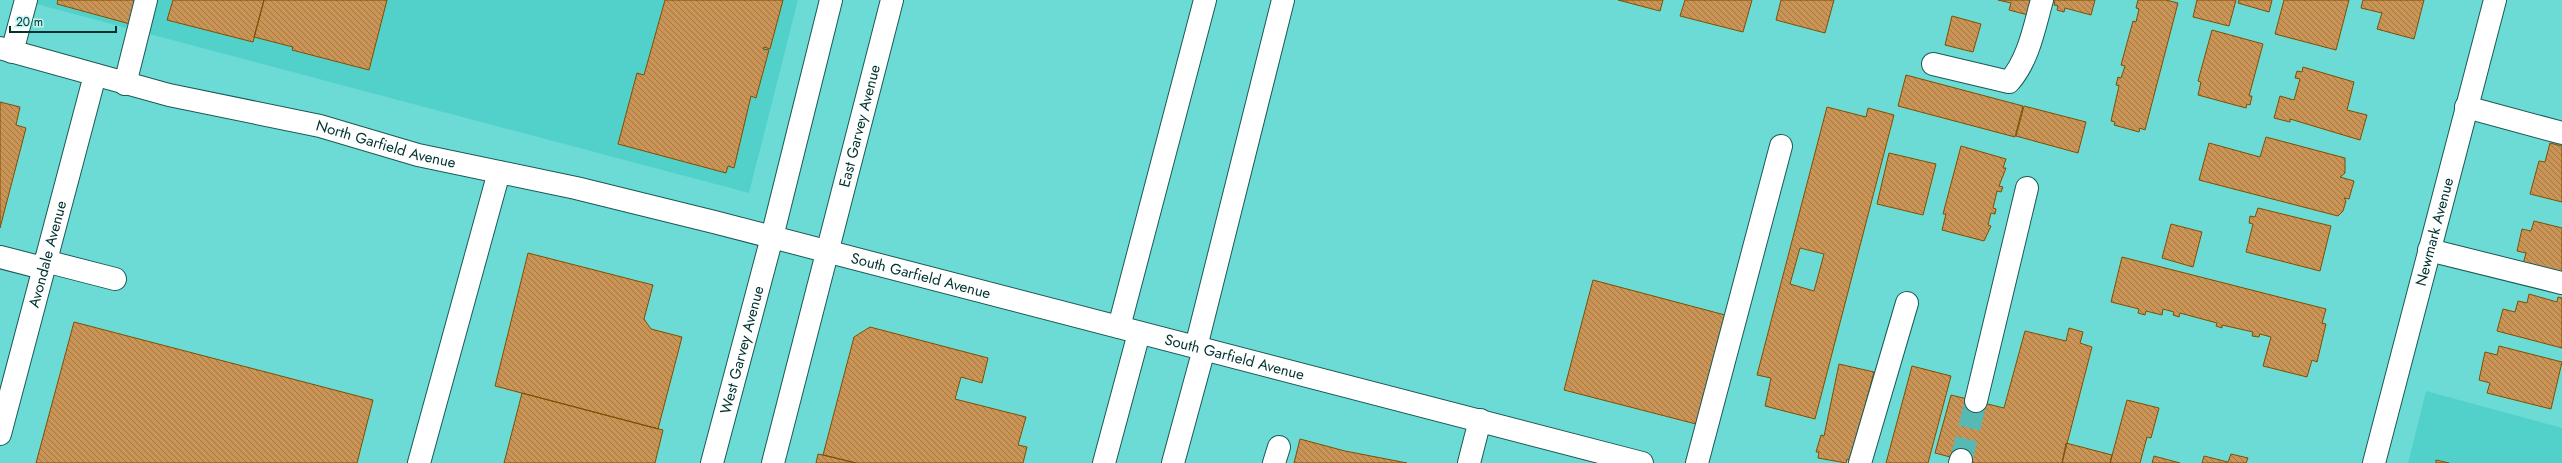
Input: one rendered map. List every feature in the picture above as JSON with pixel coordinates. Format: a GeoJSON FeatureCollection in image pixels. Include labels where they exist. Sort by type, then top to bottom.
{"type":"FeatureCollection","features":[{"type":"Feature","properties":{"kind":"main road"},"geometry":{"type":"LineString","coordinates":[[6,50],[26,0]]}},
{"type":"Feature","properties":{"kind":"main road"},"geometry":{"type":"LineString","coordinates":[[125,84],[146,0]]}},
{"type":"Feature","properties":{"kind":"main road"},"geometry":{"type":"LineString","coordinates":[[772,237],[831,0]]}},
{"type":"Feature","properties":{"kind":"main road","name":"East Garvey Avenue"},"geometry":{"type":"LineString","coordinates":[[826,252],[892,0]]}},
{"type":"Feature","properties":{"kind":"main road"},"geometry":{"type":"LineString","coordinates":[[1104,463],[1129,330],[1205,0]]}},
{"type":"Feature","properties":{"kind":"main road"},"geometry":{"type":"LineString","coordinates":[[1173,463],[1283,0]]}},
{"type":"Feature","properties":{"kind":"main road"},"geometry":{"type":"LineString","coordinates":[[1933,64],[2009,82],[2019,71],[2028,50],[2042,0]]}},
{"type":"Feature","properties":{"kind":"main road","name":"Newmark Avenue"},"geometry":{"type":"LineString","coordinates":[[2374,463],[2495,0]]}},
{"type":"Feature","properties":{"kind":"main road","name":"North Garfield Avenue"},"geometry":{"type":"LineString","coordinates":[[6,50],[95,74],[125,84],[320,126],[418,154],[576,188],[772,237]]}},
{"type":"Feature","properties":{"kind":"main road","name":"Avondale Avenue"},"geometry":{"type":"LineString","coordinates":[[0,434],[5,394],[44,265],[95,74]]}},
{"type":"Feature","properties":{"kind":"main road"},"geometry":{"type":"LineString","coordinates":[[2466,108],[2562,133]]}},
{"type":"Feature","properties":{"kind":"main road"},"geometry":{"type":"LineString","coordinates":[[1697,463],[1781,146]]}},
{"type":"Feature","properties":{"kind":"main road"},"geometry":{"type":"LineString","coordinates":[[419,463],[499,172]]}},
{"type":"Feature","properties":{"kind":"main road"},"geometry":{"type":"LineString","coordinates":[[1976,401],[2026,188]]}},
{"type":"Feature","properties":{"kind":"main road","name":"South Garfield Avenue"},"geometry":{"type":"LineString","coordinates":[[772,237],[1642,463]]}},
{"type":"Feature","properties":{"kind":"main road","name":"West Garvey Avenue"},"geometry":{"type":"LineString","coordinates":[[712,463],[772,237]]}},
{"type":"Feature","properties":{"kind":"main road"},"geometry":{"type":"LineString","coordinates":[[2429,250],[2562,283]]}},
{"type":"Feature","properties":{"kind":"main road"},"geometry":{"type":"LineString","coordinates":[[773,463],[826,252]]}},
{"type":"Feature","properties":{"kind":"main road"},"geometry":{"type":"LineString","coordinates":[[0,257],[115,279]]}},
{"type":"Feature","properties":{"kind":"main road"},"geometry":{"type":"LineString","coordinates":[[1860,463],[1907,303]]}},
{"type":"Feature","properties":{"kind":"main road"},"geometry":{"type":"LineString","coordinates":[[1469,463],[1480,420]]}},
{"type":"Feature","properties":{"kind":"shaded area"},"geometry":{"type":"Polygon","coordinates":[[[21,0],[798,0],[749,193],[21,0]]]}},
{"type":"Feature","properties":{"kind":"shaded area"},"geometry":{"type":"Polygon","coordinates":[[[2426,391],[2562,428],[2562,463],[2408,463],[2426,391]]]}},
{"type":"Feature","properties":{"kind":"building"},"geometry":{"type":"Polygon","coordinates":[[[58,0],[137,0],[130,24],[57,4],[58,0]]]}},
{"type":"Feature","properties":{"kind":"building"},"geometry":{"type":"Polygon","coordinates":[[[173,0],[264,0],[253,42],[167,20],[173,0]]]}},
{"type":"Feature","properties":{"kind":"building"},"geometry":{"type":"Polygon","coordinates":[[[264,0],[387,0],[369,70],[292,50],[293,47],[254,37],[264,0]]]}},
{"type":"Feature","properties":{"kind":"building"},"geometry":{"type":"Polygon","coordinates":[[[665,0],[783,0],[770,49],[764,47],[763,49],[769,50],[756,98],[751,96],[734,168],[728,166],[726,173],[618,144],[637,73],[644,75],[665,0]]]}},
{"type":"Feature","properties":{"kind":"building"},"geometry":{"type":"Polygon","coordinates":[[[1618,0],[1663,0],[1660,11],[1618,0]]]}},
{"type":"Feature","properties":{"kind":"building"},"geometry":{"type":"Polygon","coordinates":[[[1685,0],[1752,0],[1743,32],[1680,16],[1685,0]]]}},
{"type":"Feature","properties":{"kind":"building"},"geometry":{"type":"Polygon","coordinates":[[[1781,0],[1834,0],[1825,33],[1776,20],[1781,0]]]}},
{"type":"Feature","properties":{"kind":"building"},"geometry":{"type":"Polygon","coordinates":[[[1998,0],[2032,0],[2028,15],[2009,10],[2011,3],[1998,0]]]}},
{"type":"Feature","properties":{"kind":"building"},"geometry":{"type":"Polygon","coordinates":[[[2055,0],[2095,0],[2091,15],[2065,8],[2064,12],[2057,10],[2058,6],[2054,5],[2055,0]]]}},
{"type":"Feature","properties":{"kind":"building"},"geometry":{"type":"Polygon","coordinates":[[[2138,0],[2166,0],[2178,3],[2145,130],[2140,128],[2139,132],[2114,125],[2115,122],[2111,121],[2119,86],[2116,85],[2118,77],[2121,78],[2125,66],[2121,65],[2133,21],[2136,22],[2139,9],[2136,8],[2138,0]]]}},
{"type":"Feature","properties":{"kind":"building"},"geometry":{"type":"Polygon","coordinates":[[[2197,0],[2236,0],[2229,26],[2193,17],[2197,0]]]}},
{"type":"Feature","properties":{"kind":"building"},"geometry":{"type":"Polygon","coordinates":[[[2239,0],[2272,0],[2269,12],[2238,3],[2239,0]]]}},
{"type":"Feature","properties":{"kind":"building"},"geometry":{"type":"Polygon","coordinates":[[[2284,0],[2349,0],[2336,50],[2275,34],[2284,0]]]}},
{"type":"Feature","properties":{"kind":"building"},"geometry":{"type":"Polygon","coordinates":[[[2363,0],[2424,0],[2414,39],[2377,29],[2382,13],[2361,8],[2363,0]]]}},
{"type":"Feature","properties":{"kind":"building"},"geometry":{"type":"Polygon","coordinates":[[[1952,16],[1981,24],[1973,52],[1945,45],[1952,16]]]}},
{"type":"Feature","properties":{"kind":"building"},"geometry":{"type":"Polygon","coordinates":[[[2212,30],[2263,44],[2249,96],[2252,96],[2250,105],[2247,104],[2246,108],[2198,95],[2201,82],[2198,81],[2212,30]]]}},
{"type":"Feature","properties":{"kind":"building"},"geometry":{"type":"Polygon","coordinates":[[[2303,67],[2354,82],[2347,110],[2367,115],[2360,140],[2290,119],[2290,122],[2274,118],[2280,96],[2294,100],[2300,79],[2295,78],[2297,71],[2302,72],[2303,67]]]}},
{"type":"Feature","properties":{"kind":"building"},"geometry":{"type":"Polygon","coordinates":[[[1906,75],[2023,106],[2015,137],[1898,106],[1906,75]]]}},
{"type":"Feature","properties":{"kind":"building"},"geometry":{"type":"Polygon","coordinates":[[[0,102],[20,107],[16,125],[26,128],[0,228],[0,102]]]}},
{"type":"Feature","properties":{"kind":"building"},"geometry":{"type":"Polygon","coordinates":[[[2024,106],[2086,122],[2078,153],[2016,136],[2024,106]]]}},
{"type":"Feature","properties":{"kind":"building"},"geometry":{"type":"Polygon","coordinates":[[[1827,107],[1866,117],[1868,108],[1894,115],[1815,419],[1765,406],[1771,378],[1757,375],[1827,107]],[[1800,248],[1790,284],[1814,291],[1824,254],[1800,248]]]}},
{"type":"Feature","properties":{"kind":"building"},"geometry":{"type":"Polygon","coordinates":[[[2266,137],[2345,158],[2345,173],[2340,177],[2354,181],[2349,199],[2344,198],[2346,201],[2343,211],[2338,216],[2199,180],[2209,143],[2260,157],[2266,137]]]}},
{"type":"Feature","properties":{"kind":"building"},"geometry":{"type":"Polygon","coordinates":[[[2550,143],[2562,146],[2562,202],[2530,194],[2539,161],[2545,162],[2550,143]]]}},
{"type":"Feature","properties":{"kind":"building"},"geometry":{"type":"Polygon","coordinates":[[[1961,146],[2006,159],[2003,168],[2006,168],[1999,186],[2003,187],[2001,192],[1997,191],[1993,208],[1996,209],[1995,214],[1991,213],[1988,225],[1991,226],[1984,241],[1942,230],[1946,214],[1943,214],[1961,146]]]}},
{"type":"Feature","properties":{"kind":"building"},"geometry":{"type":"Polygon","coordinates":[[[1889,153],[1936,164],[1923,215],[1877,204],[1889,153]]]}},
{"type":"Feature","properties":{"kind":"building"},"geometry":{"type":"Polygon","coordinates":[[[2258,208],[2331,226],[2320,271],[2246,252],[2253,224],[2249,223],[2250,216],[2255,217],[2258,208]]]}},
{"type":"Feature","properties":{"kind":"building"},"geometry":{"type":"Polygon","coordinates":[[[2534,221],[2562,228],[2562,274],[2523,264],[2526,253],[2517,251],[2522,229],[2531,231],[2534,221]]]}},
{"type":"Feature","properties":{"kind":"building"},"geometry":{"type":"Polygon","coordinates":[[[2171,224],[2202,232],[2193,267],[2162,258],[2171,224]]]}},
{"type":"Feature","properties":{"kind":"building"},"geometry":{"type":"Polygon","coordinates":[[[528,253],[653,285],[644,319],[651,329],[682,337],[658,429],[495,386],[528,253]]]}},
{"type":"Feature","properties":{"kind":"building"},"geometry":{"type":"Polygon","coordinates":[[[2122,257],[2326,309],[2322,323],[2326,324],[2317,362],[2312,360],[2307,377],[2263,366],[2271,337],[2260,334],[2259,337],[2252,336],[2253,332],[2222,325],[2222,328],[2216,326],[2217,323],[2180,313],[2179,317],[2173,315],[2174,312],[2163,309],[2162,315],[2146,311],[2145,315],[2138,313],[2139,309],[2111,302],[2122,257]]]}},
{"type":"Feature","properties":{"kind":"building"},"geometry":{"type":"Polygon","coordinates":[[[1593,280],[1725,315],[1696,424],[1564,390],[1593,280]]]}},
{"type":"Feature","properties":{"kind":"building"},"geometry":{"type":"Polygon","coordinates":[[[2529,294],[2557,302],[2558,297],[2562,298],[2562,348],[2497,331],[2503,309],[2515,312],[2518,301],[2527,303],[2529,294]]]}},
{"type":"Feature","properties":{"kind":"building"},"geometry":{"type":"Polygon","coordinates":[[[74,322],[373,400],[357,463],[36,463],[74,322]]]}},
{"type":"Feature","properties":{"kind":"building"},"geometry":{"type":"Polygon","coordinates":[[[870,327],[988,358],[982,383],[961,377],[955,399],[1026,417],[1018,445],[1027,447],[1023,463],[856,463],[823,455],[854,337],[870,327]]]}},
{"type":"Feature","properties":{"kind":"building"},"geometry":{"type":"Polygon","coordinates":[[[2069,328],[2083,332],[2080,343],[2092,347],[2062,463],[1973,463],[1935,453],[1951,395],[2004,408],[2025,331],[2066,341],[2069,328]]]}},
{"type":"Feature","properties":{"kind":"building"},"geometry":{"type":"Polygon","coordinates":[[[2499,346],[2562,362],[2551,409],[2487,393],[2490,383],[2479,380],[2485,352],[2497,355],[2499,346]]]}},
{"type":"Feature","properties":{"kind":"building"},"geometry":{"type":"Polygon","coordinates":[[[1839,364],[1874,372],[1851,460],[1847,459],[1846,463],[1818,458],[1819,452],[1816,452],[1821,435],[1824,436],[1839,364]]]}},
{"type":"Feature","properties":{"kind":"building"},"geometry":{"type":"Polygon","coordinates":[[[1912,366],[1951,376],[1928,463],[1886,463],[1912,366]]]}},
{"type":"Feature","properties":{"kind":"building"},"geometry":{"type":"Polygon","coordinates":[[[522,393],[663,430],[655,463],[504,463],[522,393]]]}},
{"type":"Feature","properties":{"kind":"building"},"geometry":{"type":"Polygon","coordinates":[[[2127,400],[2159,408],[2151,438],[2147,437],[2140,463],[2110,463],[2127,400]]]}},
{"type":"Feature","properties":{"kind":"building"},"geometry":{"type":"Polygon","coordinates":[[[1300,439],[1345,451],[1407,463],[1294,463],[1300,439]]]}},
{"type":"Feature","properties":{"kind":"building"},"geometry":{"type":"Polygon","coordinates":[[[2066,443],[2112,455],[2110,463],[2062,463],[2066,443]]]}},
{"type":"Feature","properties":{"kind":"building"},"geometry":{"type":"Polygon","coordinates":[[[818,454],[823,455],[856,463],[816,463],[818,454]]]}},
{"type":"Feature","properties":{"kind":"building"},"geometry":{"type":"Polygon","coordinates":[[[2231,454],[2248,458],[2246,463],[2202,463],[2204,456],[2228,462],[2231,454]]]}},
{"type":"Feature","properties":{"kind":"building"},"geometry":{"type":"Polygon","coordinates":[[[2154,456],[2180,463],[2152,463],[2154,456]]]}},
{"type":"Feature","properties":{"kind":"building"},"geometry":{"type":"Polygon","coordinates":[[[2436,460],[2449,463],[2436,463],[2436,460]]]}},
{"type":"Feature","properties":{"kind":"tunnel"},"geometry":{"type":"LineString","coordinates":[[1961,460],[1976,401]]}}]}
